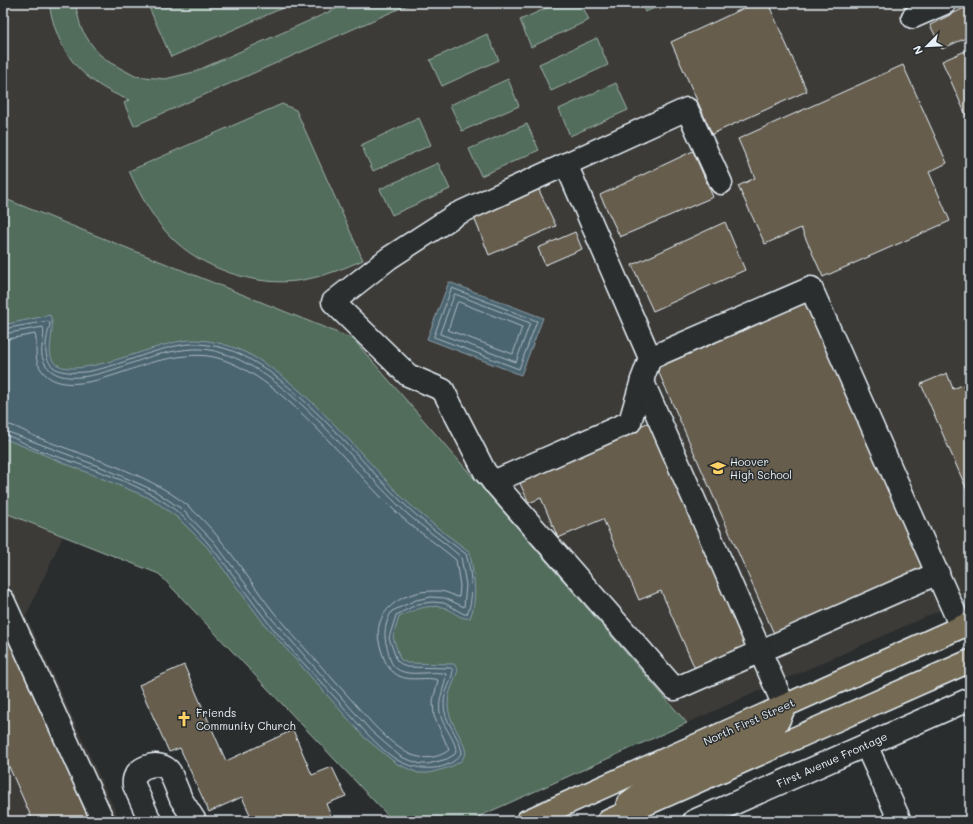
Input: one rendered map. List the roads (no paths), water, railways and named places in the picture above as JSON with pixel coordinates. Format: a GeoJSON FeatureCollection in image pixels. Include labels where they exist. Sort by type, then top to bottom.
{"type":"FeatureCollection","features":[{"type":"Feature","properties":{"kind":"main road","name":"North First Street"},"geometry":{"type":"LineString","coordinates":[[527,821],[966,625]]}},
{"type":"Feature","properties":{"kind":"main road"},"geometry":{"type":"LineString","coordinates":[[608,821],[970,661]]}},
{"type":"Feature","properties":{"kind":"main road"},"geometry":{"type":"LineString","coordinates":[[605,821],[652,785],[762,736],[773,729],[781,719],[784,706]]}},
{"type":"Feature","properties":{"kind":"street"},"geometry":{"type":"LineString","coordinates":[[913,17],[945,3]]}},
{"type":"Feature","properties":{"kind":"street"},"geometry":{"type":"LineString","coordinates":[[721,183],[687,109],[457,214],[389,258],[333,302],[408,375],[443,390],[484,472],[675,689],[938,573]]}},
{"type":"Feature","properties":{"kind":"street"},"geometry":{"type":"LineString","coordinates":[[566,164],[650,358],[630,422]]}},
{"type":"Feature","properties":{"kind":"street"},"geometry":{"type":"LineString","coordinates":[[650,358],[811,288],[938,573],[966,625]]}},
{"type":"Feature","properties":{"kind":"street"},"geometry":{"type":"LineString","coordinates":[[642,380],[784,706]]}},
{"type":"Feature","properties":{"kind":"street"},"geometry":{"type":"LineString","coordinates":[[493,482],[656,411]]}},
{"type":"Feature","properties":{"kind":"street"},"geometry":{"type":"LineString","coordinates":[[3,600],[103,821]]}},
{"type":"Feature","properties":{"kind":"street","name":"First Avenue Frontage"},"geometry":{"type":"LineString","coordinates":[[694,821],[970,699]]}},
{"type":"Feature","properties":{"kind":"street"},"geometry":{"type":"LineString","coordinates":[[866,745],[900,821]]}},
{"type":"Feature","properties":{"kind":"street"},"geometry":{"type":"LineString","coordinates":[[150,821],[134,785],[133,779],[135,774],[143,768],[160,766],[168,769],[189,814],[195,821]]}},
{"type":"Feature","properties":{"kind":"water"},"geometry":{"type":"Polygon","coordinates":[[[449,282],[543,318],[521,375],[427,339],[449,282]]]}},
{"type":"Feature","properties":{"kind":"water"},"geometry":{"type":"Polygon","coordinates":[[[50,315],[52,321],[50,348],[52,360],[56,364],[66,368],[80,368],[98,365],[189,340],[202,340],[222,344],[235,348],[257,359],[280,374],[324,413],[409,504],[470,552],[475,593],[473,610],[470,618],[459,616],[442,607],[425,607],[399,617],[393,637],[400,659],[407,663],[454,664],[458,670],[450,690],[448,710],[466,753],[461,761],[451,767],[429,773],[418,773],[397,764],[365,738],[265,625],[207,547],[178,518],[152,499],[3,438],[3,325],[50,315]]]}},
{"type":"Feature","properties":{"kind":"place","name":"Hoover High School"},"geometry":{"type":"Point","coordinates":[718,468]}},
{"type":"Feature","properties":{"kind":"place","name":"Friends Community Church"},"geometry":{"type":"Point","coordinates":[184,719]}}]}
